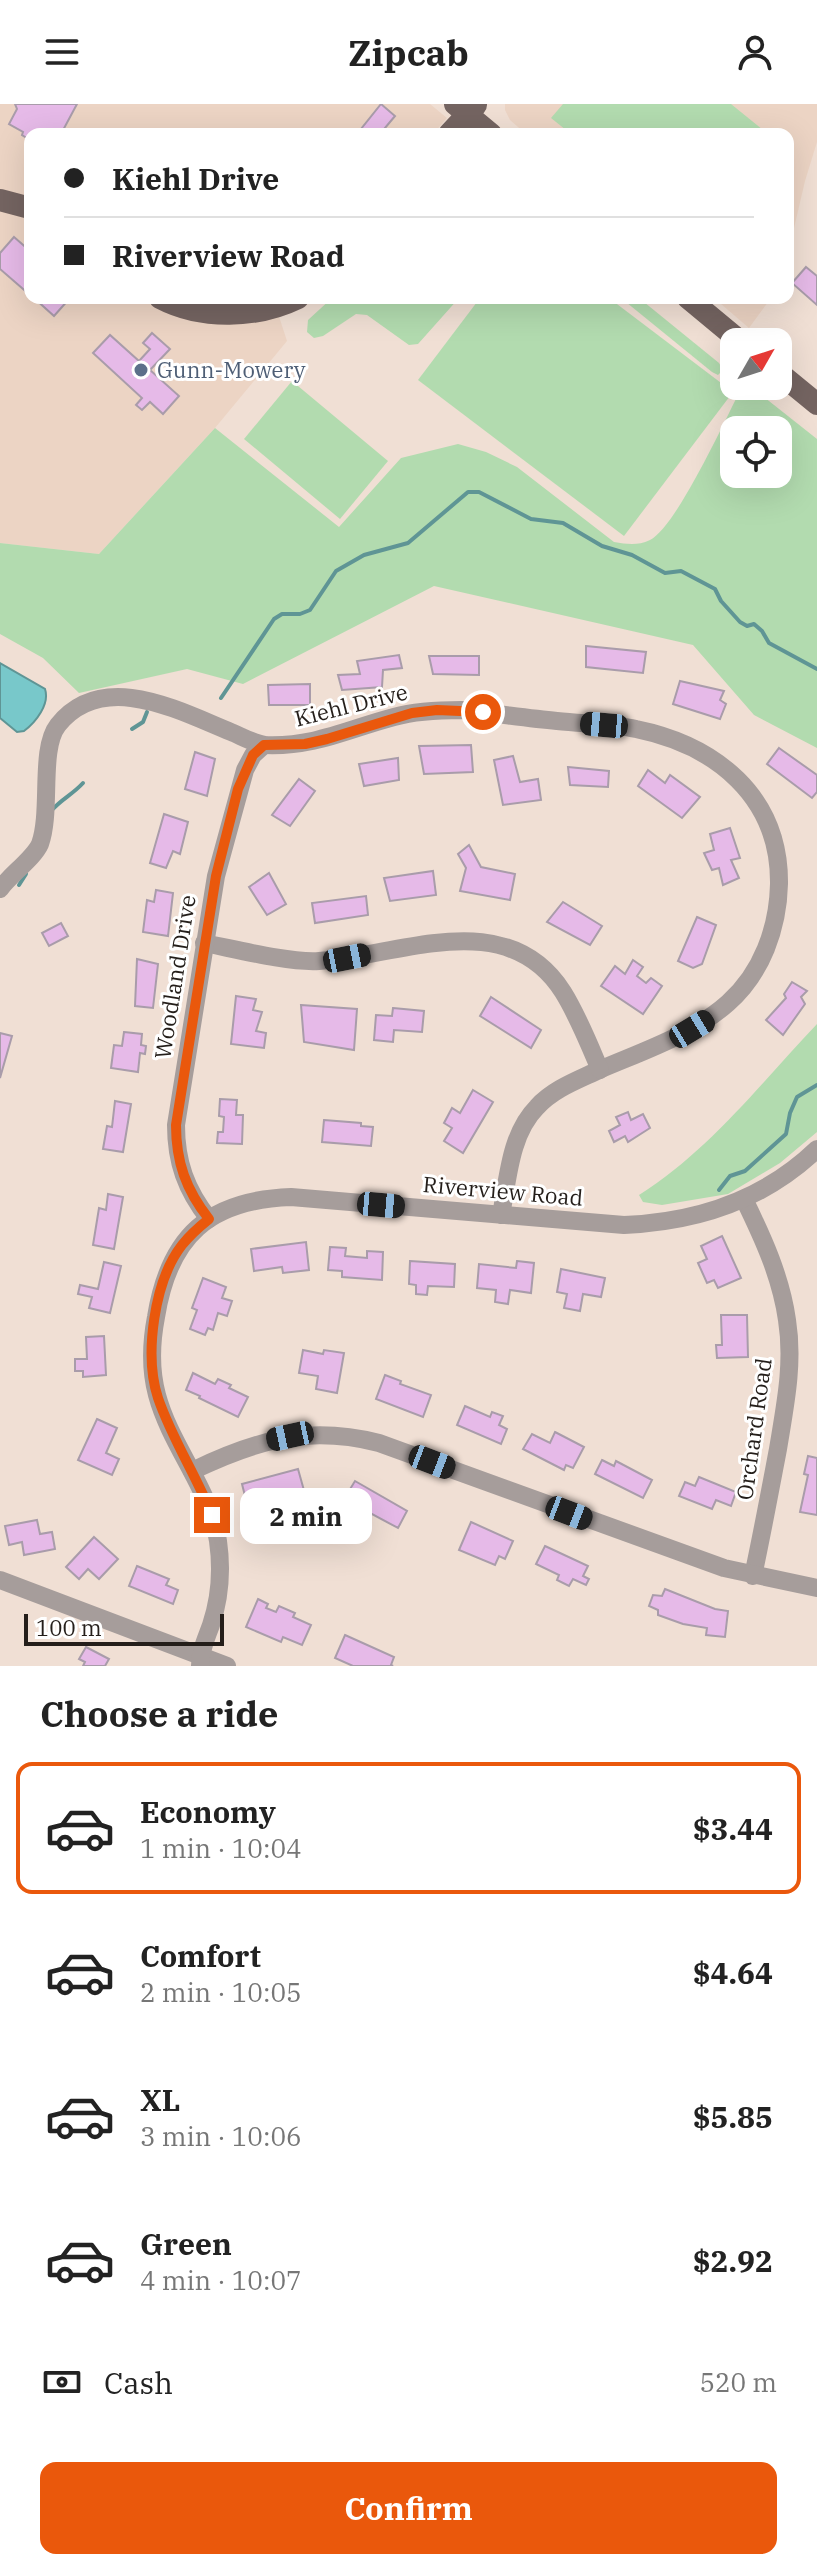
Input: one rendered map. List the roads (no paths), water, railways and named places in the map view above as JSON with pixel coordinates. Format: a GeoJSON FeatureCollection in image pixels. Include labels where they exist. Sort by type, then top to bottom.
{"type":"FeatureCollection","features":[{"type":"Feature","properties":{"kind":"main road"},"geometry":{"type":"LineString","coordinates":[[453,128],[466,107],[485,128]]}},
{"type":"Feature","properties":{"kind":"main road"},"geometry":{"type":"LineString","coordinates":[[0,200],[24,206]]}},
{"type":"Feature","properties":{"kind":"main road"},"geometry":{"type":"LineString","coordinates":[[177,304],[192,309],[237,314],[282,304]]}},
{"type":"Feature","properties":{"kind":"main road"},"geometry":{"type":"LineString","coordinates":[[696,304],[724,328]]}},
{"type":"Feature","properties":{"kind":"main road"},"geometry":{"type":"LineString","coordinates":[[792,383],[817,404]]}},
{"type":"Feature","properties":{"kind":"street","name":"Kiehl Drive"},"geometry":{"type":"LineString","coordinates":[[0,889],[39,846],[48,790],[48,747],[58,724],[78,709],[109,698],[138,697],[264,745],[305,744],[412,713],[437,710],[638,729],[678,740],[709,755],[740,781],[760,809],[770,832],[777,858],[778,908],[768,946],[748,981],[706,1020],[553,1093],[529,1116],[513,1152],[501,1215]]}},
{"type":"Feature","properties":{"kind":"street","name":"Woodland Drive"},"geometry":{"type":"LineString","coordinates":[[209,1219],[186,1185],[176,1149],[176,1137],[216,876],[238,789],[253,755],[264,745]]}},
{"type":"Feature","properties":{"kind":"street"},"geometry":{"type":"LineString","coordinates":[[204,943],[316,962],[452,940],[489,942],[537,964],[563,991],[600,1070]]}},
{"type":"Feature","properties":{"kind":"street","name":"Riverview Road"},"geometry":{"type":"LineString","coordinates":[[200,1661],[216,1604],[220,1561],[212,1515],[157,1395],[151,1357],[164,1278],[192,1233],[209,1219],[244,1202],[291,1197],[624,1225],[659,1224],[744,1199],[792,1170],[817,1149]]}},
{"type":"Feature","properties":{"kind":"street","name":"Orchard Road"},"geometry":{"type":"LineString","coordinates":[[744,1199],[775,1270],[787,1318],[790,1362],[783,1421],[753,1576]]}},
{"type":"Feature","properties":{"kind":"street"},"geometry":{"type":"LineString","coordinates":[[192,1471],[230,1453],[274,1440],[303,1435],[352,1436],[670,1550],[753,1576],[817,1588]]}},
{"type":"Feature","properties":{"kind":"street"},"geometry":{"type":"LineString","coordinates":[[0,1580],[200,1661],[227,1666]]}},
{"type":"Feature","properties":{"kind":"water"},"geometry":{"type":"Polygon","coordinates":[[[0,663],[45,689],[46,701],[41,712],[24,731],[17,732],[0,718],[0,663]]]}},
{"type":"Feature","properties":{"kind":"waterway"},"geometry":{"type":"LineString","coordinates":[[221,698],[274,619],[282,614],[300,614],[310,610],[336,571],[364,555],[408,543],[468,492],[479,492],[531,519],[563,523],[602,546],[632,555],[665,573],[681,571],[715,589],[721,601],[740,622],[747,626],[754,624],[769,643],[817,669]]}},
{"type":"Feature","properties":{"kind":"waterway"},"geometry":{"type":"LineString","coordinates":[[132,729],[143,722],[147,712]]}},
{"type":"Feature","properties":{"kind":"waterway"},"geometry":{"type":"LineString","coordinates":[[53,809],[83,783]]}},
{"type":"Feature","properties":{"kind":"waterway"},"geometry":{"type":"LineString","coordinates":[[19,885],[26,874]]}},
{"type":"Feature","properties":{"kind":"waterway"},"geometry":{"type":"LineString","coordinates":[[719,1190],[730,1176],[745,1171],[786,1134],[797,1097],[817,1085]]}},
{"type":"Feature","properties":{"kind":"place","name":"Gunn-Mowery"},"geometry":{"type":"Point","coordinates":[141,370]}}]}
